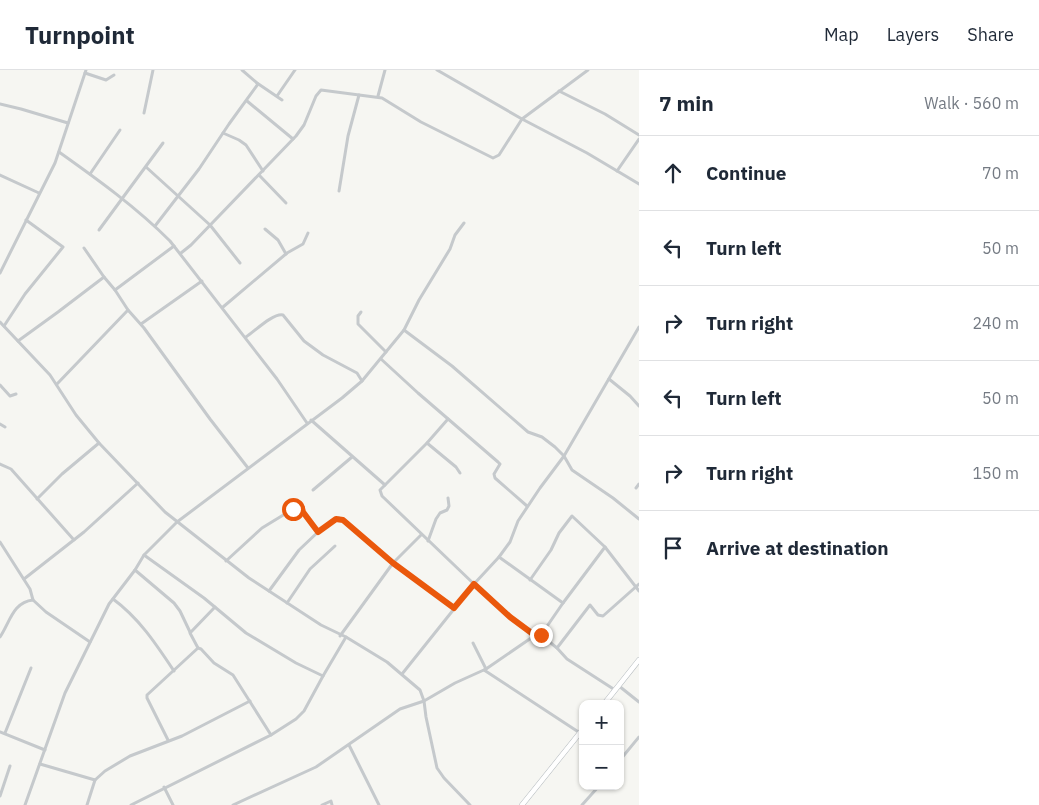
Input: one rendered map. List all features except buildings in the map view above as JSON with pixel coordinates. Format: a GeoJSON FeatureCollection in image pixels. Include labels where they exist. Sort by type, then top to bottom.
{"type":"FeatureCollection","features":[{"type":"Feature","properties":{"kind":"street"},"geometry":{"type":"LineString","coordinates":[[144,113],[153,70]]}},
{"type":"Feature","properties":{"kind":"street"},"geometry":{"type":"LineString","coordinates":[[242,70],[258,84],[282,100]]}},
{"type":"Feature","properties":{"kind":"street"},"geometry":{"type":"LineString","coordinates":[[277,96],[295,70]]}},
{"type":"Feature","properties":{"kind":"street"},"geometry":{"type":"LineString","coordinates":[[378,96],[384,70]]}},
{"type":"Feature","properties":{"kind":"street"},"geometry":{"type":"LineString","coordinates":[[437,70],[522,119],[588,153],[639,184]]}},
{"type":"Feature","properties":{"kind":"street"},"geometry":{"type":"LineString","coordinates":[[180,254],[191,245],[293,139],[304,125],[319,91],[378,96],[421,122],[493,158],[499,155],[522,119],[588,70]]}},
{"type":"Feature","properties":{"kind":"street"},"geometry":{"type":"LineString","coordinates":[[0,273],[59,152],[86,71],[106,80],[114,75]]}},
{"type":"Feature","properties":{"kind":"street"},"geometry":{"type":"LineString","coordinates":[[154,226],[200,169],[258,84]]}},
{"type":"Feature","properties":{"kind":"street"},"geometry":{"type":"LineString","coordinates":[[559,91],[605,114],[639,135]]}},
{"type":"Feature","properties":{"kind":"street"},"geometry":{"type":"LineString","coordinates":[[339,191],[348,136],[359,95]]}},
{"type":"Feature","properties":{"kind":"street"},"geometry":{"type":"LineString","coordinates":[[247,100],[293,139]]}},
{"type":"Feature","properties":{"kind":"street"},"geometry":{"type":"LineString","coordinates":[[0,104],[68,123]]}},
{"type":"Feature","properties":{"kind":"street"},"geometry":{"type":"LineString","coordinates":[[90,174],[120,130]]}},
{"type":"Feature","properties":{"kind":"street"},"geometry":{"type":"LineString","coordinates":[[223,133],[246,145],[262,171]]}},
{"type":"Feature","properties":{"kind":"street"},"geometry":{"type":"LineString","coordinates":[[617,171],[639,139]]}},
{"type":"Feature","properties":{"kind":"street"},"geometry":{"type":"LineString","coordinates":[[99,230],[163,143]]}},
{"type":"Feature","properties":{"kind":"street"},"geometry":{"type":"LineString","coordinates":[[59,152],[122,199],[174,246],[223,307],[277,379],[307,423]]}},
{"type":"Feature","properties":{"kind":"street"},"geometry":{"type":"LineString","coordinates":[[146,167],[210,225],[240,263]]}},
{"type":"Feature","properties":{"kind":"street"},"geometry":{"type":"LineString","coordinates":[[259,174],[286,203]]}},
{"type":"Feature","properties":{"kind":"street"},"geometry":{"type":"LineString","coordinates":[[0,175],[40,193]]}},
{"type":"Feature","properties":{"kind":"street"},"geometry":{"type":"LineString","coordinates":[[4,326],[25,294],[63,247],[26,220]]}},
{"type":"Feature","properties":{"kind":"street"},"geometry":{"type":"LineString","coordinates":[[25,805],[65,693],[113,598],[144,555],[177,522],[362,381],[404,330],[450,249],[454,235],[464,223]]}},
{"type":"Feature","properties":{"kind":"street"},"geometry":{"type":"LineString","coordinates":[[265,230],[278,240],[286,254]]}},
{"type":"Feature","properties":{"kind":"street"},"geometry":{"type":"LineString","coordinates":[[223,307],[286,254],[303,244],[308,233]]}},
{"type":"Feature","properties":{"kind":"street"},"geometry":{"type":"LineString","coordinates":[[115,290],[174,246]]}},
{"type":"Feature","properties":{"kind":"street"},"geometry":{"type":"LineString","coordinates":[[84,248],[128,310],[248,468]]}},
{"type":"Feature","properties":{"kind":"street"},"geometry":{"type":"LineString","coordinates":[[18,341],[104,277]]}},
{"type":"Feature","properties":{"kind":"street"},"geometry":{"type":"LineString","coordinates":[[140,324],[202,281]]}},
{"type":"Feature","properties":{"kind":"street"},"geometry":{"type":"LineString","coordinates":[[58,384],[128,310]]}},
{"type":"Feature","properties":{"kind":"street"},"geometry":{"type":"LineString","coordinates":[[362,312],[358,316],[358,324],[386,352]]}},
{"type":"Feature","properties":{"kind":"street"},"geometry":{"type":"LineString","coordinates":[[246,338],[278,314],[284,315],[304,341],[323,356],[357,374],[362,381]]}},
{"type":"Feature","properties":{"kind":"street"},"geometry":{"type":"LineString","coordinates":[[0,322],[58,384],[76,415],[99,442],[165,512],[226,561],[287,603],[387,662],[420,690],[424,701],[437,768],[470,805]]}},
{"type":"Feature","properties":{"kind":"street"},"geometry":{"type":"LineString","coordinates":[[402,674],[454,608],[510,542],[518,520],[564,456],[639,327]]}},
{"type":"Feature","properties":{"kind":"street"},"geometry":{"type":"LineString","coordinates":[[404,330],[452,366],[528,432],[542,437],[564,456],[572,470],[613,498],[639,519]]}},
{"type":"Feature","properties":{"kind":"street"},"geometry":{"type":"LineString","coordinates":[[381,359],[498,462],[500,464],[494,474],[495,478],[528,506]]}},
{"type":"Feature","properties":{"kind":"street"},"geometry":{"type":"LineString","coordinates":[[609,379],[639,406]]}},
{"type":"Feature","properties":{"kind":"street"},"geometry":{"type":"LineString","coordinates":[[0,385],[10,396],[16,394]]}},
{"type":"Feature","properties":{"kind":"street"},"geometry":{"type":"LineString","coordinates":[[448,419],[380,490],[382,496],[510,617],[537,637]]}},
{"type":"Feature","properties":{"kind":"street"},"geometry":{"type":"LineString","coordinates":[[311,420],[385,485]]}},
{"type":"Feature","properties":{"kind":"street"},"geometry":{"type":"LineString","coordinates":[[0,424],[5,427]]}},
{"type":"Feature","properties":{"kind":"street"},"geometry":{"type":"LineString","coordinates":[[37,498],[99,442]]}},
{"type":"Feature","properties":{"kind":"street"},"geometry":{"type":"LineString","coordinates":[[427,443],[456,467],[460,473]]}},
{"type":"Feature","properties":{"kind":"street"},"geometry":{"type":"LineString","coordinates":[[313,490],[352,457]]}},
{"type":"Feature","properties":{"kind":"street"},"geometry":{"type":"LineString","coordinates":[[0,464],[11,469],[74,540]]}},
{"type":"Feature","properties":{"kind":"street"},"geometry":{"type":"LineString","coordinates":[[24,579],[105,515],[138,483]]}},
{"type":"Feature","properties":{"kind":"street"},"geometry":{"type":"LineString","coordinates":[[636,488],[639,484]]}},
{"type":"Feature","properties":{"kind":"street"},"geometry":{"type":"LineString","coordinates":[[428,541],[436,519],[449,506],[448,498]]}},
{"type":"Feature","properties":{"kind":"street"},"geometry":{"type":"LineString","coordinates":[[226,561],[262,528],[298,506],[302,508],[318,532]]}},
{"type":"Feature","properties":{"kind":"street"},"geometry":{"type":"LineString","coordinates":[[530,580],[551,550],[559,533],[570,517],[574,517],[605,547],[637,585],[639,590]]}},
{"type":"Feature","properties":{"kind":"street"},"geometry":{"type":"LineString","coordinates":[[269,591],[299,550],[318,532],[339,518],[393,563],[454,608]]}},
{"type":"Feature","properties":{"kind":"street"},"geometry":{"type":"LineString","coordinates":[[340,636],[393,563],[422,535]]}},
{"type":"Feature","properties":{"kind":"street"},"geometry":{"type":"LineString","coordinates":[[0,542],[30,589],[33,600],[46,612],[90,642]]}},
{"type":"Feature","properties":{"kind":"street"},"geometry":{"type":"LineString","coordinates":[[287,603],[310,569],[335,546]]}},
{"type":"Feature","properties":{"kind":"street"},"geometry":{"type":"LineString","coordinates":[[0,550],[3,547]]}},
{"type":"Feature","properties":{"kind":"street"},"geometry":{"type":"LineString","coordinates":[[234,805],[311,770],[400,710],[424,701],[454,683],[485,669],[534,636],[541,635],[562,603],[605,547]]}},
{"type":"Feature","properties":{"kind":"street"},"geometry":{"type":"LineString","coordinates":[[144,555],[215,607],[246,633],[296,663],[323,676]]}},
{"type":"Feature","properties":{"kind":"street"},"geometry":{"type":"LineString","coordinates":[[499,556],[562,603]]}},
{"type":"Feature","properties":{"kind":"street"},"geometry":{"type":"LineString","coordinates":[[135,570],[174,603],[180,611],[190,635],[198,648],[214,663],[233,675],[271,735]]}},
{"type":"Feature","properties":{"kind":"street"},"geometry":{"type":"LineString","coordinates":[[557,648],[590,605],[598,615],[603,616],[637,585]]}},
{"type":"Feature","properties":{"kind":"street"},"geometry":{"type":"LineString","coordinates":[[113,598],[133,615],[153,639],[174,671]]}},
{"type":"Feature","properties":{"kind":"street"},"geometry":{"type":"LineString","coordinates":[[0,637],[16,608],[25,602],[33,600]]}},
{"type":"Feature","properties":{"kind":"street"},"geometry":{"type":"LineString","coordinates":[[190,632],[215,607]]}},
{"type":"Feature","properties":{"kind":"street"},"geometry":{"type":"LineString","coordinates":[[541,635],[567,659],[615,690]]}},
{"type":"Feature","properties":{"kind":"street"},"geometry":{"type":"LineString","coordinates":[[131,805],[271,735],[296,720],[304,711],[346,638]]}},
{"type":"Feature","properties":{"kind":"street"},"geometry":{"type":"LineString","coordinates":[[474,643],[485,669],[579,730]]}},
{"type":"Feature","properties":{"kind":"street"},"geometry":{"type":"LineString","coordinates":[[168,740],[147,695],[198,648]]}},
{"type":"Feature","properties":{"kind":"street"},"geometry":{"type":"LineString","coordinates":[[607,700],[639,660]]}},
{"type":"Feature","properties":{"kind":"street"},"geometry":{"type":"LineString","coordinates":[[5,733],[31,668]]}},
{"type":"Feature","properties":{"kind":"street"},"geometry":{"type":"LineString","coordinates":[[619,686],[639,702]]}},
{"type":"Feature","properties":{"kind":"street"},"geometry":{"type":"LineString","coordinates":[[87,805],[95,780],[105,771],[130,756],[182,736],[250,701]]}},
{"type":"Feature","properties":{"kind":"street"},"geometry":{"type":"LineString","coordinates":[[0,732],[45,750]]}},
{"type":"Feature","properties":{"kind":"street"},"geometry":{"type":"LineString","coordinates":[[522,805],[579,734]]}},
{"type":"Feature","properties":{"kind":"street"},"geometry":{"type":"LineString","coordinates":[[624,755],[639,737]]}},
{"type":"Feature","properties":{"kind":"street"},"geometry":{"type":"LineString","coordinates":[[349,745],[379,805]]}},
{"type":"Feature","properties":{"kind":"street"},"geometry":{"type":"LineString","coordinates":[[40,764],[95,780]]}},
{"type":"Feature","properties":{"kind":"street"},"geometry":{"type":"LineString","coordinates":[[0,796],[10,766]]}},
{"type":"Feature","properties":{"kind":"street"},"geometry":{"type":"LineString","coordinates":[[164,787],[173,805]]}},
{"type":"Feature","properties":{"kind":"street"},"geometry":{"type":"LineString","coordinates":[[582,805],[595,790]]}},
{"type":"Feature","properties":{"kind":"street"},"geometry":{"type":"LineString","coordinates":[[322,805],[331,801],[332,805]]}},
{"type":"Feature","properties":{"kind":"route"},"geometry":{"type":"LineString","coordinates":[[293,509],[300,506],[318,532],[336,519],[343,520],[393,563],[454,608],[474,584],[510,617],[537,637],[541,635]]}}]}
